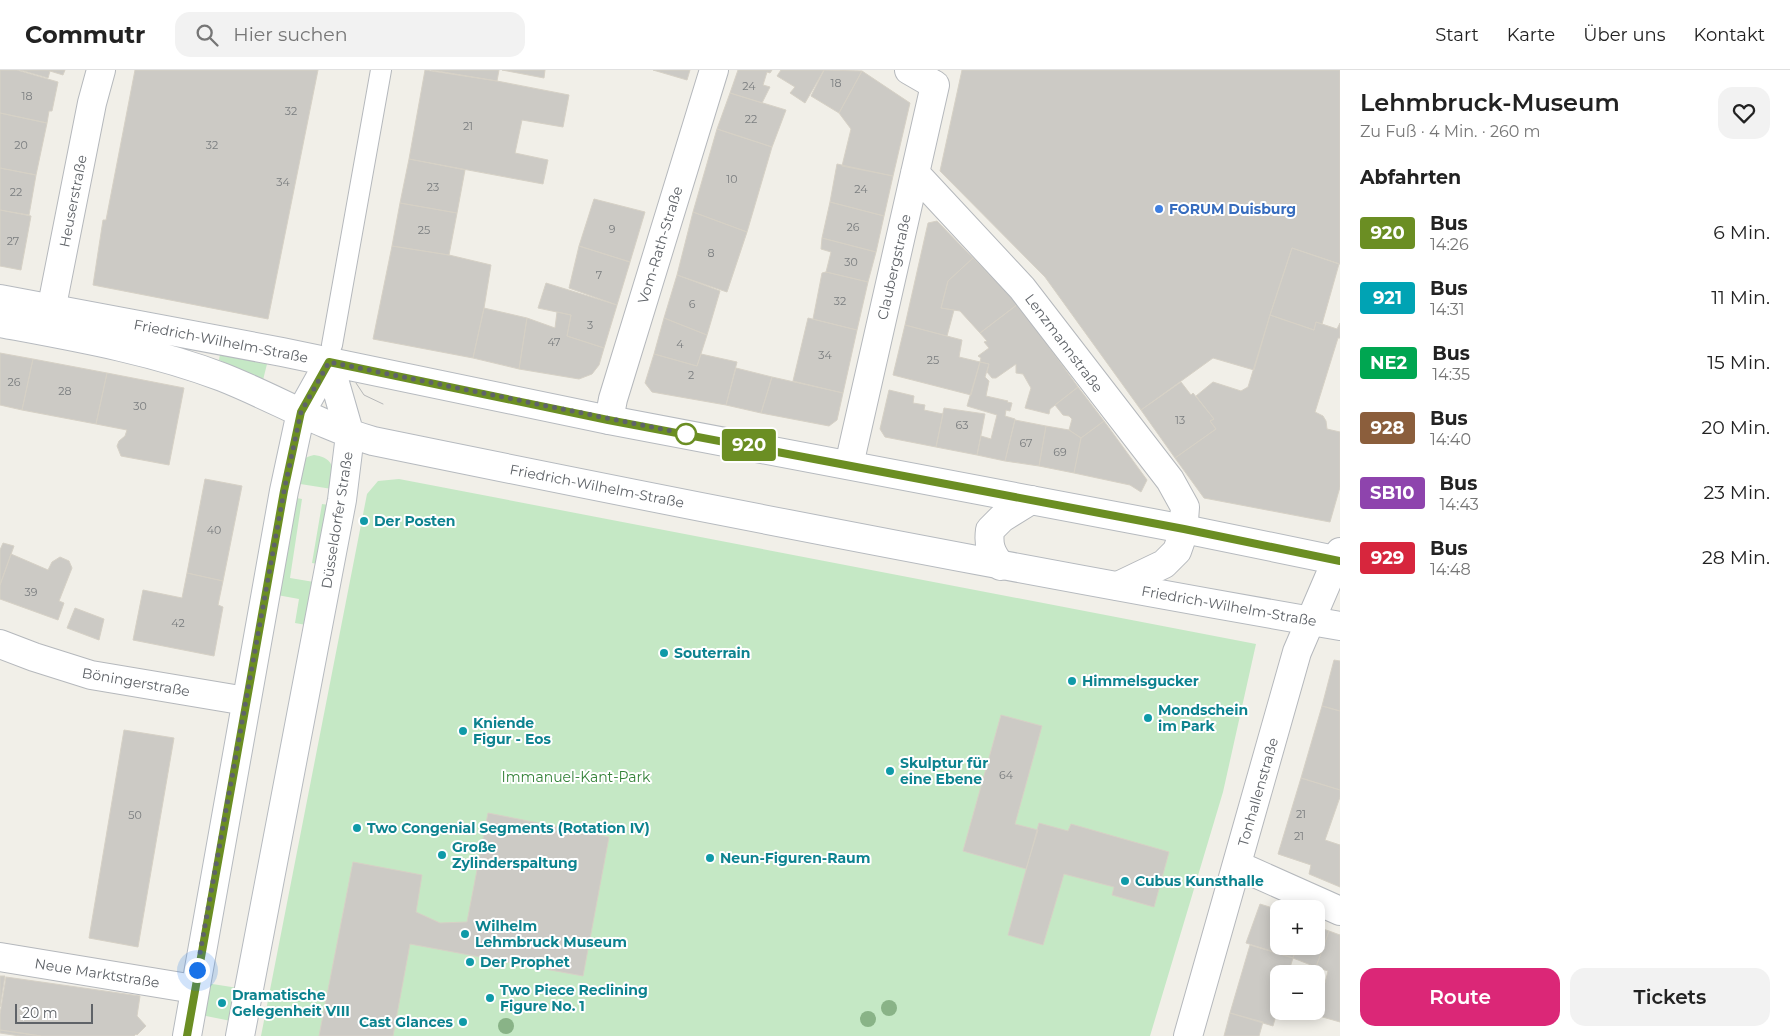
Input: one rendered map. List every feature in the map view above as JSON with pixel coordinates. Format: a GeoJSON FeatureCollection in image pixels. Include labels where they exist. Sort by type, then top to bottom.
{"type":"FeatureCollection","features":[{"type":"Feature","properties":{"kind":"main road","name":"Heuserstraße"},"geometry":{"type":"LineString","coordinates":[[49,321],[92,103],[101,70]]}},
{"type":"Feature","properties":{"kind":"main road","name":"Vom-Rath-Straße"},"geometry":{"type":"LineString","coordinates":[[608,420],[613,398],[714,70]]}},
{"type":"Feature","properties":{"kind":"main road"},"geometry":{"type":"LineString","coordinates":[[908,70],[937,77]]}},
{"type":"Feature","properties":{"kind":"main road","name":"Claubergstraße"},"geometry":{"type":"LineString","coordinates":[[849,464],[937,77]]}},
{"type":"Feature","properties":{"kind":"main road","name":"Lenzmannstraße"},"geometry":{"type":"LineString","coordinates":[[915,173],[1022,288],[1170,480],[1186,507],[1184,529]]}},
{"type":"Feature","properties":{"kind":"main road","name":"Friedrich-Wilhelm-Straße"},"geometry":{"type":"LineString","coordinates":[[0,299],[49,321],[121,347],[179,362],[224,378],[350,434],[373,441],[1001,566],[1340,626]]}},
{"type":"Feature","properties":{"kind":"main road","name":"Friedrich-Wilhelm-Straße"},"geometry":{"type":"LineString","coordinates":[[0,323],[49,321],[331,354],[608,420],[1339,558]]}},
{"type":"Feature","properties":{"kind":"main road","name":"Düsseldorfer Straße"},"geometry":{"type":"LineString","coordinates":[[187,1036],[284,491],[301,412],[331,354]]}},
{"type":"Feature","properties":{"kind":"main road","name":"Düsseldorfer Straße"},"geometry":{"type":"LineString","coordinates":[[240,1036],[342,500],[350,434],[331,354]]}},
{"type":"Feature","properties":{"kind":"main road"},"geometry":{"type":"LineString","coordinates":[[1001,566],[994,558],[989,543],[990,530],[1002,518],[1032,500]]}},
{"type":"Feature","properties":{"kind":"main road","name":"Friedrich-Wilhelm-Straße"},"geometry":{"type":"LineString","coordinates":[[1118,586],[1164,564],[1177,552],[1184,529]]}},
{"type":"Feature","properties":{"kind":"main road","name":"Tonhallenstraße"},"geometry":{"type":"LineString","coordinates":[[1188,1036],[1297,652],[1339,558]]}},
{"type":"Feature","properties":{"kind":"main road","name":"Böningerstraße"},"geometry":{"type":"LineString","coordinates":[[0,644],[91,675],[246,701]]}},
{"type":"Feature","properties":{"kind":"main road"},"geometry":{"type":"LineString","coordinates":[[1237,865],[1340,911]]}},
{"type":"Feature","properties":{"kind":"main road","name":"Neue Marktstraße"},"geometry":{"type":"LineString","coordinates":[[0,957],[194,989]]}},
{"type":"Feature","properties":{"kind":"street","name":"Düsseldorfer Straße"},"geometry":{"type":"LineString","coordinates":[[331,354],[381,70]]}},
{"type":"Feature","properties":{"kind":"green space"},"geometry":{"type":"Polygon","coordinates":[[[220,354],[267,364],[263,380],[219,360],[220,354]]]}},
{"type":"Feature","properties":{"kind":"green space"},"geometry":{"type":"Polygon","coordinates":[[[314,455],[330,462],[333,471],[332,489],[294,483],[302,461],[314,455]]]}},
{"type":"Feature","properties":{"kind":"green space","name":"Immanuel-Kant-Park"},"geometry":{"type":"Polygon","coordinates":[[[399,479],[1256,644],[1223,792],[1150,1036],[261,1036],[367,494],[378,481],[399,479]]]}},
{"type":"Feature","properties":{"kind":"green space"},"geometry":{"type":"Polygon","coordinates":[[[291,497],[302,499],[290,578],[314,582],[306,625],[295,623],[299,599],[277,595],[291,497]]]}},
{"type":"Feature","properties":{"kind":"green space"},"geometry":{"type":"Polygon","coordinates":[[[322,504],[329,505],[318,564],[312,563],[322,504]]]}},
{"type":"Feature","properties":{"kind":"green space"},"geometry":{"type":"Polygon","coordinates":[[[206,983],[238,988],[231,1021],[201,1015],[206,983]]]}},
{"type":"Feature","properties":{"kind":"building"},"geometry":{"type":"Polygon","coordinates":[[[0,70],[17,70],[58,82],[52,111],[49,111],[47,123],[0,113],[0,70]]]}},
{"type":"Feature","properties":{"kind":"building"},"geometry":{"type":"Polygon","coordinates":[[[20,70],[65,70],[63,75],[50,71],[48,78],[20,70]]]}},
{"type":"Feature","properties":{"kind":"building"},"geometry":{"type":"Polygon","coordinates":[[[135,70],[318,70],[268,319],[93,285],[103,220],[106,220],[135,70]]]}},
{"type":"Feature","properties":{"kind":"building"},"geometry":{"type":"Polygon","coordinates":[[[425,70],[569,95],[563,127],[522,120],[515,153],[548,160],[543,184],[409,159],[425,70]]]}},
{"type":"Feature","properties":{"kind":"building"},"geometry":{"type":"Polygon","coordinates":[[[431,70],[499,70],[497,81],[431,70]]]}},
{"type":"Feature","properties":{"kind":"building"},"geometry":{"type":"Polygon","coordinates":[[[502,70],[545,70],[544,78],[502,70]]]}},
{"type":"Feature","properties":{"kind":"building"},"geometry":{"type":"Polygon","coordinates":[[[653,70],[690,70],[687,80],[653,70]]]}},
{"type":"Feature","properties":{"kind":"building"},"geometry":{"type":"Polygon","coordinates":[[[738,70],[772,70],[770,73],[767,72],[763,85],[770,87],[762,103],[730,93],[738,70]]]}},
{"type":"Feature","properties":{"kind":"building"},"geometry":{"type":"Polygon","coordinates":[[[781,70],[824,70],[805,103],[790,93],[795,87],[777,76],[781,70]]]}},
{"type":"Feature","properties":{"kind":"building"},"geometry":{"type":"Polygon","coordinates":[[[824,70],[862,71],[839,113],[811,96],[824,70]]]}},
{"type":"Feature","properties":{"kind":"building","name":"FORUM Duisburg"},"geometry":{"type":"Polygon","coordinates":[[[962,70],[1340,70],[1340,264],[1292,248],[1254,370],[1213,358],[1141,410],[1045,277],[940,171],[962,70]]]}},
{"type":"Feature","properties":{"kind":"building"},"geometry":{"type":"Polygon","coordinates":[[[862,71],[910,103],[893,176],[842,166],[851,129],[839,113],[862,71]]]}},
{"type":"Feature","properties":{"kind":"building"},"geometry":{"type":"Polygon","coordinates":[[[730,93],[786,110],[772,147],[717,129],[730,93]]]}},
{"type":"Feature","properties":{"kind":"building"},"geometry":{"type":"Polygon","coordinates":[[[0,113],[47,123],[36,175],[0,168],[0,113]]]}},
{"type":"Feature","properties":{"kind":"building"},"geometry":{"type":"Polygon","coordinates":[[[717,129],[772,147],[747,232],[693,212],[717,129]]]}},
{"type":"Feature","properties":{"kind":"building"},"geometry":{"type":"Polygon","coordinates":[[[409,159],[465,170],[457,213],[400,203],[409,159]]]}},
{"type":"Feature","properties":{"kind":"building"},"geometry":{"type":"Polygon","coordinates":[[[837,164],[893,176],[884,216],[830,202],[837,164]]]}},
{"type":"Feature","properties":{"kind":"building"},"geometry":{"type":"Polygon","coordinates":[[[0,168],[36,175],[29,215],[0,210],[0,168]]]}},
{"type":"Feature","properties":{"kind":"building"},"geometry":{"type":"Polygon","coordinates":[[[594,199],[645,212],[630,262],[579,246],[594,199]]]}},
{"type":"Feature","properties":{"kind":"building"},"geometry":{"type":"Polygon","coordinates":[[[830,202],[884,216],[876,252],[822,238],[830,202]]]}},
{"type":"Feature","properties":{"kind":"building"},"geometry":{"type":"Polygon","coordinates":[[[400,203],[457,213],[449,255],[392,246],[400,203]]]}},
{"type":"Feature","properties":{"kind":"building"},"geometry":{"type":"Polygon","coordinates":[[[0,210],[31,216],[21,270],[0,266],[0,210]]]}},
{"type":"Feature","properties":{"kind":"building"},"geometry":{"type":"Polygon","coordinates":[[[693,212],[747,232],[727,292],[677,275],[693,212]]]}},
{"type":"Feature","properties":{"kind":"building"},"geometry":{"type":"Polygon","coordinates":[[[937,221],[973,258],[948,281],[941,308],[954,310],[947,336],[905,325],[928,223],[937,221]]]}},
{"type":"Feature","properties":{"kind":"building"},"geometry":{"type":"Polygon","coordinates":[[[822,238],[876,252],[868,282],[826,272],[831,252],[821,249],[822,238]]]}},
{"type":"Feature","properties":{"kind":"building"},"geometry":{"type":"Polygon","coordinates":[[[392,246],[449,255],[491,265],[473,358],[373,339],[392,246]]]}},
{"type":"Feature","properties":{"kind":"building"},"geometry":{"type":"Polygon","coordinates":[[[579,246],[630,262],[617,305],[569,288],[579,246]]]}},
{"type":"Feature","properties":{"kind":"building"},"geometry":{"type":"Polygon","coordinates":[[[1292,248],[1339,264],[1322,324],[1316,322],[1314,330],[1270,315],[1292,248]]]}},
{"type":"Feature","properties":{"kind":"building"},"geometry":{"type":"Polygon","coordinates":[[[973,258],[1018,304],[980,333],[960,311],[941,308],[948,281],[973,258]]]}},
{"type":"Feature","properties":{"kind":"building"},"geometry":{"type":"Polygon","coordinates":[[[826,272],[868,282],[857,330],[813,319],[822,273],[826,272]]]}},
{"type":"Feature","properties":{"kind":"building"},"geometry":{"type":"Polygon","coordinates":[[[677,275],[720,291],[707,335],[664,318],[677,275]]]}},
{"type":"Feature","properties":{"kind":"building"},"geometry":{"type":"Polygon","coordinates":[[[546,283],[617,305],[604,348],[567,336],[571,315],[538,308],[546,283]]]}},
{"type":"Feature","properties":{"kind":"building"},"geometry":{"type":"Polygon","coordinates":[[[1018,304],[1078,387],[1050,409],[1049,414],[1025,408],[1031,388],[1023,374],[1016,373],[1016,364],[996,378],[992,378],[987,372],[989,364],[980,362],[981,358],[978,356],[989,348],[984,342],[987,341],[980,333],[1018,304]]]}},
{"type":"Feature","properties":{"kind":"building"},"geometry":{"type":"Polygon","coordinates":[[[484,308],[527,318],[519,369],[473,358],[484,308]]]}},
{"type":"Feature","properties":{"kind":"building"},"geometry":{"type":"Polygon","coordinates":[[[557,312],[571,315],[567,336],[604,348],[599,365],[592,374],[579,379],[519,369],[527,318],[555,328],[557,312]]]}},
{"type":"Feature","properties":{"kind":"building"},"geometry":{"type":"Polygon","coordinates":[[[1270,315],[1314,330],[1316,322],[1337,329],[1340,323],[1340,338],[1338,338],[1315,412],[1323,416],[1327,429],[1340,432],[1340,487],[1330,522],[1204,498],[1175,458],[1216,429],[1210,421],[1214,419],[1196,396],[1213,382],[1241,391],[1248,387],[1270,315]]]}},
{"type":"Feature","properties":{"kind":"building"},"geometry":{"type":"Polygon","coordinates":[[[664,318],[707,335],[697,366],[654,354],[664,318]]]}},
{"type":"Feature","properties":{"kind":"building"},"geometry":{"type":"Polygon","coordinates":[[[808,318],[857,330],[843,393],[793,381],[808,318]]]}},
{"type":"Feature","properties":{"kind":"building"},"geometry":{"type":"Polygon","coordinates":[[[905,325],[962,340],[959,357],[980,362],[971,395],[893,375],[905,325]]]}},
{"type":"Feature","properties":{"kind":"building"},"geometry":{"type":"Polygon","coordinates":[[[0,353],[33,359],[22,410],[0,405],[0,353]]]}},
{"type":"Feature","properties":{"kind":"building"},"geometry":{"type":"Polygon","coordinates":[[[654,354],[697,366],[701,354],[737,362],[726,405],[652,392],[645,383],[654,354]]]}},
{"type":"Feature","properties":{"kind":"building"},"geometry":{"type":"Polygon","coordinates":[[[33,359],[107,373],[96,424],[22,410],[33,359]]]}},
{"type":"Feature","properties":{"kind":"building"},"geometry":{"type":"Polygon","coordinates":[[[980,362],[989,364],[985,377],[989,381],[986,396],[1012,403],[1010,411],[1006,410],[1005,416],[1015,419],[1005,461],[977,455],[981,436],[991,439],[997,415],[967,406],[980,362]]]}},
{"type":"Feature","properties":{"kind":"building"},"geometry":{"type":"Polygon","coordinates":[[[736,368],[772,377],[761,413],[726,405],[736,368]]]}},
{"type":"Feature","properties":{"kind":"building"},"geometry":{"type":"Polygon","coordinates":[[[107,373],[184,388],[169,465],[121,456],[117,446],[127,430],[96,424],[107,373]]]}},
{"type":"Feature","properties":{"kind":"building"},"geometry":{"type":"Polygon","coordinates":[[[772,377],[843,393],[837,420],[829,426],[761,413],[772,377]]]}},
{"type":"Feature","properties":{"kind":"building"},"geometry":{"type":"Polygon","coordinates":[[[1181,382],[1191,395],[1193,393],[1214,419],[1210,421],[1216,429],[1175,458],[1141,410],[1181,382]]]}},
{"type":"Feature","properties":{"kind":"building"},"geometry":{"type":"Polygon","coordinates":[[[1078,387],[1104,421],[1081,438],[1069,430],[1072,419],[1069,416],[1063,415],[1055,405],[1078,387]]]}},
{"type":"Feature","properties":{"kind":"building"},"geometry":{"type":"Polygon","coordinates":[[[889,390],[914,396],[913,403],[925,405],[924,410],[943,414],[936,447],[885,437],[880,429],[889,390]]]}},
{"type":"Feature","properties":{"kind":"building"},"geometry":{"type":"Polygon","coordinates":[[[944,408],[985,414],[977,455],[936,447],[944,408]]]}},
{"type":"Feature","properties":{"kind":"building"},"geometry":{"type":"Polygon","coordinates":[[[1015,420],[1046,426],[1039,466],[1005,461],[1015,420]]]}},
{"type":"Feature","properties":{"kind":"building"},"geometry":{"type":"Polygon","coordinates":[[[1104,421],[1147,480],[1141,492],[1130,485],[1074,473],[1081,438],[1104,421]]]}},
{"type":"Feature","properties":{"kind":"building"},"geometry":{"type":"Polygon","coordinates":[[[1046,426],[1069,430],[1081,438],[1074,473],[1039,466],[1046,426]]]}},
{"type":"Feature","properties":{"kind":"building"},"geometry":{"type":"Polygon","coordinates":[[[205,479],[242,486],[223,581],[187,573],[205,479]]]}},
{"type":"Feature","properties":{"kind":"building"},"geometry":{"type":"Polygon","coordinates":[[[3,543],[14,546],[0,585],[0,550],[3,543]]]}},
{"type":"Feature","properties":{"kind":"building"},"geometry":{"type":"Polygon","coordinates":[[[11,554],[48,570],[52,562],[60,557],[69,561],[72,568],[59,601],[64,603],[58,620],[0,599],[0,585],[11,554]]]}},
{"type":"Feature","properties":{"kind":"building"},"geometry":{"type":"Polygon","coordinates":[[[187,573],[223,581],[218,605],[223,607],[214,656],[133,640],[143,590],[182,598],[187,573]]]}},
{"type":"Feature","properties":{"kind":"building"},"geometry":{"type":"Polygon","coordinates":[[[75,608],[104,619],[99,640],[67,628],[75,608]]]}},
{"type":"Feature","properties":{"kind":"building"},"geometry":{"type":"Polygon","coordinates":[[[1334,660],[1340,661],[1340,711],[1322,706],[1334,660]]]}},
{"type":"Feature","properties":{"kind":"building"},"geometry":{"type":"Polygon","coordinates":[[[1322,706],[1340,711],[1340,790],[1301,778],[1322,706]]]}},
{"type":"Feature","properties":{"kind":"building"},"geometry":{"type":"Polygon","coordinates":[[[1001,715],[1042,726],[1015,824],[1038,830],[1026,869],[963,851],[1001,715]]]}},
{"type":"Feature","properties":{"kind":"building"},"geometry":{"type":"Polygon","coordinates":[[[124,730],[174,738],[138,947],[89,938],[124,730]]]}},
{"type":"Feature","properties":{"kind":"building"},"geometry":{"type":"Polygon","coordinates":[[[1301,778],[1340,790],[1340,797],[1325,840],[1340,845],[1340,887],[1309,874],[1311,865],[1278,854],[1301,778]]]}},
{"type":"Feature","properties":{"kind":"building","name":"Wilhelm Lehmbruck Museum"},"geometry":{"type":"Polygon","coordinates":[[[488,813],[609,837],[583,976],[410,944],[393,1036],[319,1036],[353,862],[422,875],[416,912],[440,923],[467,922],[488,813]]]}},
{"type":"Feature","properties":{"kind":"building","name":"Cubus Kunsthalle"},"geometry":{"type":"Polygon","coordinates":[[[1039,823],[1068,831],[1071,824],[1169,852],[1154,907],[1112,895],[1114,887],[1064,874],[1043,945],[1008,935],[1039,823]]]}},
{"type":"Feature","properties":{"kind":"building"},"geometry":{"type":"Polygon","coordinates":[[[1260,904],[1270,907],[1270,951],[1246,943],[1260,904]]]}},
{"type":"Feature","properties":{"kind":"building"},"geometry":{"type":"Polygon","coordinates":[[[1325,930],[1329,931],[1325,942],[1325,930]]]}},
{"type":"Feature","properties":{"kind":"building"},"geometry":{"type":"Polygon","coordinates":[[[1329,931],[1340,935],[1340,1022],[1325,1018],[1325,983],[1328,971],[1325,970],[1325,965],[1317,965],[1320,955],[1325,955],[1325,942],[1329,931]]]}},
{"type":"Feature","properties":{"kind":"building"},"geometry":{"type":"Polygon","coordinates":[[[1250,945],[1270,951],[1270,955],[1283,955],[1293,958],[1291,965],[1270,965],[1270,1020],[1275,1020],[1273,1026],[1230,1013],[1250,945]]]}},
{"type":"Feature","properties":{"kind":"building"},"geometry":{"type":"Polygon","coordinates":[[[1294,955],[1320,955],[1317,965],[1311,965],[1293,958],[1294,955]]]}},
{"type":"Feature","properties":{"kind":"building"},"geometry":{"type":"Polygon","coordinates":[[[0,976],[5,976],[0,1007],[0,976]]]}},
{"type":"Feature","properties":{"kind":"building"},"geometry":{"type":"Polygon","coordinates":[[[6,977],[140,996],[137,1016],[146,1026],[134,1036],[41,1036],[0,1030],[0,1014],[6,977]]]}},
{"type":"Feature","properties":{"kind":"building"},"geometry":{"type":"Polygon","coordinates":[[[1230,1013],[1263,1022],[1259,1036],[1224,1036],[1230,1013]]]}},
{"type":"Feature","properties":{"kind":"building"},"geometry":{"type":"Polygon","coordinates":[[[0,1030],[41,1036],[20,1036],[0,1033],[0,1030]]]}},
{"type":"Feature","properties":{"kind":"tram line"},"geometry":{"type":"LineString","coordinates":[[356,383],[364,395],[383,404]]}},
{"type":"Feature","properties":{"kind":"bus line","name":"920"},"geometry":{"type":"LineString","coordinates":[[187,1036],[284,491],[301,412],[329,362],[608,420],[849,464],[1340,561]]}},
{"type":"Feature","properties":{"kind":"place","name":"FORUM Duisburg"},"geometry":{"type":"Point","coordinates":[1159,209]}},
{"type":"Feature","properties":{"kind":"place","name":"Der Posten"},"geometry":{"type":"Point","coordinates":[364,521]}},
{"type":"Feature","properties":{"kind":"place","name":"Souterrain"},"geometry":{"type":"Point","coordinates":[664,653]}},
{"type":"Feature","properties":{"kind":"place","name":"Himmelsgucker"},"geometry":{"type":"Point","coordinates":[1072,681]}},
{"type":"Feature","properties":{"kind":"place","name":"Mondschein im Park"},"geometry":{"type":"Point","coordinates":[1148,718]}},
{"type":"Feature","properties":{"kind":"place","name":"Kniende Figur - Eos"},"geometry":{"type":"Point","coordinates":[463,731]}},
{"type":"Feature","properties":{"kind":"place","name":"Skulptur für eine Ebene"},"geometry":{"type":"Point","coordinates":[890,771]}},
{"type":"Feature","properties":{"kind":"place","name":"Two Congenial Segments (Rotation IV)"},"geometry":{"type":"Point","coordinates":[357,828]}},
{"type":"Feature","properties":{"kind":"place","name":"Große Zylinderspaltung"},"geometry":{"type":"Point","coordinates":[442,855]}},
{"type":"Feature","properties":{"kind":"place","name":"Neun-Figuren-Raum"},"geometry":{"type":"Point","coordinates":[710,858]}},
{"type":"Feature","properties":{"kind":"place","name":"Cubus Kunsthalle"},"geometry":{"type":"Point","coordinates":[1125,881]}},
{"type":"Feature","properties":{"kind":"place","name":"Wilhelm Lehmbruck Museum"},"geometry":{"type":"Point","coordinates":[465,934]}},
{"type":"Feature","properties":{"kind":"place","name":"Der Prophet"},"geometry":{"type":"Point","coordinates":[470,962]}},
{"type":"Feature","properties":{"kind":"place","name":"Two Piece Reclining Figure No. 1"},"geometry":{"type":"Point","coordinates":[490,998]}},
{"type":"Feature","properties":{"kind":"place","name":"Dramatische Gelegenheit VIII"},"geometry":{"type":"Point","coordinates":[222,1003]}},
{"type":"Feature","properties":{"kind":"place","name":"Cast Glances"},"geometry":{"type":"Point","coordinates":[463,1022]}},
{"type":"Feature","properties":{"kind":"route"},"geometry":{"type":"LineString","coordinates":[[197,970],[284,491],[301,412],[329,362],[686,434]]}}]}
